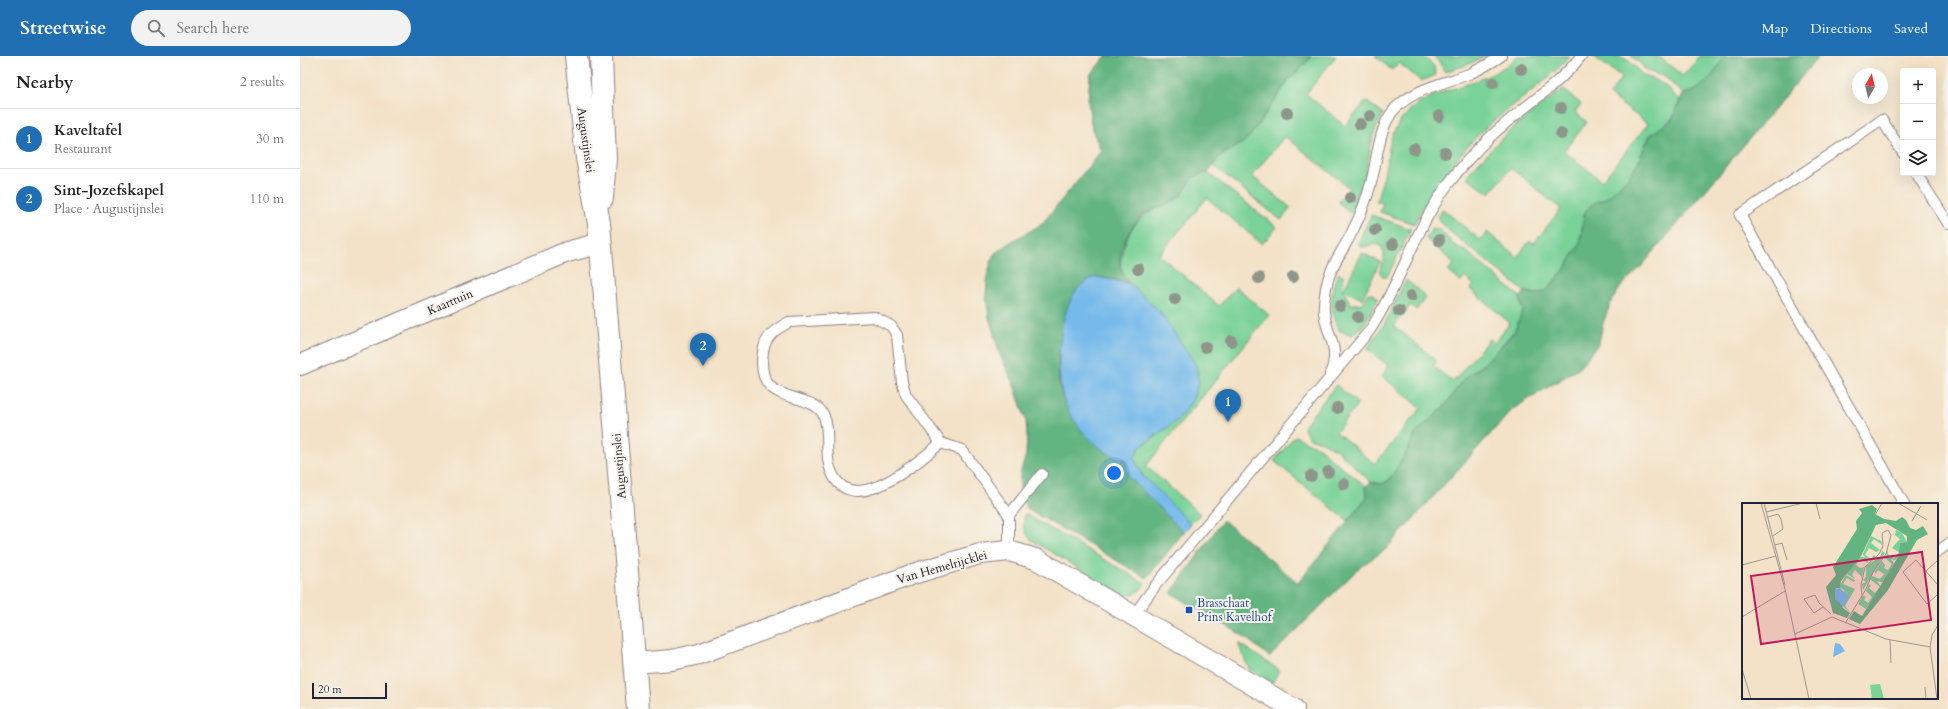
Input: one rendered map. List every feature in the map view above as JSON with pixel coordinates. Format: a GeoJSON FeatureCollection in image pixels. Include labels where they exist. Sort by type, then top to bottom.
{"type":"FeatureCollection","features":[{"type":"Feature","properties":{"kind":"street","name":"Augustijnslei"},"geometry":{"type":"LineString","coordinates":[[576,56],[587,158],[600,233],[638,709]]}},
{"type":"Feature","properties":{"kind":"street","name":"Augustijnslei"},"geometry":{"type":"LineString","coordinates":[[600,233],[605,159],[601,56]]}},
{"type":"Feature","properties":{"kind":"street","name":"Kaarttuin"},"geometry":{"type":"LineString","coordinates":[[300,365],[567,252],[600,233]]}},
{"type":"Feature","properties":{"kind":"street","name":"Van Hemelrijcklei"},"geometry":{"type":"LineString","coordinates":[[635,664],[672,660],[699,654],[912,574],[980,554],[1009,551],[1036,559],[1294,709]]}},
{"type":"Feature","properties":{"kind":"lane"},"geometry":{"type":"LineString","coordinates":[[1329,378],[1335,354],[1324,312],[1327,280],[1334,261],[1354,230],[1362,210],[1371,184],[1387,121],[1398,105],[1414,94],[1432,86],[1469,74],[1501,56]]}},
{"type":"Feature","properties":{"kind":"lane"},"geometry":{"type":"LineString","coordinates":[[1134,615],[1156,586],[1370,330],[1380,316],[1419,229],[1455,175],[1485,141],[1554,84],[1581,56]]}},
{"type":"Feature","properties":{"kind":"lane"},"geometry":{"type":"LineString","coordinates":[[1900,148],[1882,120],[1740,215],[1903,503]]}},
{"type":"Feature","properties":{"kind":"lane"},"geometry":{"type":"LineString","coordinates":[[1918,176],[1948,223]]}},
{"type":"Feature","properties":{"kind":"lane"},"geometry":{"type":"LineString","coordinates":[[941,443],[888,481],[875,488],[865,491],[846,488],[839,483],[829,467],[825,421],[822,414],[817,406],[784,396],[773,389],[766,378],[763,368],[764,344],[770,335],[778,328],[789,322],[874,316],[891,326],[898,335],[903,389],[941,443],[962,450],[1009,515],[1009,551]]}},
{"type":"Feature","properties":{"kind":"lane"},"geometry":{"type":"LineString","coordinates":[[1009,515],[1042,474]]}},
{"type":"Feature","properties":{"kind":"lane"},"geometry":{"type":"LineString","coordinates":[[1938,551],[1948,544]]}},
{"type":"Feature","properties":{"kind":"green space"},"geometry":{"type":"Polygon","coordinates":[[[1106,56],[1312,56],[1288,81],[1253,132],[1244,142],[1219,157],[1208,173],[1195,176],[1182,195],[1177,199],[1153,209],[1140,218],[1126,238],[1121,254],[1121,270],[1129,283],[1098,277],[1059,353],[1059,383],[1064,400],[1115,458],[1125,460],[1128,476],[1184,532],[1147,578],[1027,509],[1020,493],[1020,474],[1026,455],[1026,420],[1013,382],[1001,357],[989,317],[986,295],[988,272],[994,254],[1009,243],[1042,224],[1101,151],[1092,129],[1088,102],[1090,75],[1106,56]]]}},
{"type":"Feature","properties":{"kind":"green space"},"geometry":{"type":"Polygon","coordinates":[[[1312,56],[1336,56],[1306,94],[1345,126],[1366,101],[1383,114],[1373,135],[1365,176],[1351,213],[1338,202],[1349,188],[1285,136],[1252,176],[1291,208],[1281,220],[1213,165],[1219,157],[1244,142],[1253,132],[1288,81],[1312,56]]]}},
{"type":"Feature","properties":{"kind":"green space"},"geometry":{"type":"Polygon","coordinates":[[[1375,56],[1423,56],[1434,66],[1436,75],[1421,81],[1399,63],[1392,70],[1375,56]]]}},
{"type":"Feature","properties":{"kind":"green space"},"geometry":{"type":"Polygon","coordinates":[[[1433,56],[1485,56],[1469,64],[1445,72],[1433,56]]]}},
{"type":"Feature","properties":{"kind":"green space"},"geometry":{"type":"Polygon","coordinates":[[[1517,56],[1570,56],[1542,83],[1491,123],[1468,145],[1439,183],[1414,224],[1380,212],[1383,203],[1376,201],[1384,174],[1390,143],[1395,130],[1405,115],[1419,103],[1435,95],[1470,83],[1503,68],[1517,56]]]}},
{"type":"Feature","properties":{"kind":"green space"},"geometry":{"type":"Polygon","coordinates":[[[1593,56],[1619,56],[1629,61],[1644,76],[1664,85],[1680,100],[1675,116],[1647,141],[1639,160],[1629,177],[1606,198],[1594,203],[1587,209],[1584,215],[1580,244],[1564,270],[1546,291],[1536,294],[1525,292],[1449,231],[1442,224],[1438,216],[1443,209],[1480,240],[1487,232],[1517,257],[1530,241],[1534,243],[1561,209],[1511,168],[1489,194],[1466,176],[1509,131],[1563,89],[1581,104],[1575,112],[1587,122],[1564,151],[1602,181],[1648,124],[1609,95],[1622,77],[1593,56]]]}},
{"type":"Feature","properties":{"kind":"green space"},"geometry":{"type":"Polygon","coordinates":[[[1631,56],[1658,56],[1683,76],[1700,56],[1725,56],[1708,80],[1697,89],[1683,94],[1665,77],[1647,71],[1631,56]]]}},
{"type":"Feature","properties":{"kind":"green space"},"geometry":{"type":"Polygon","coordinates":[[[1725,56],[1819,56],[1641,267],[1622,285],[1611,302],[1603,323],[1599,343],[1579,368],[1513,409],[1385,550],[1361,566],[1270,657],[1242,635],[1171,593],[1223,520],[1298,583],[1367,497],[1366,486],[1371,482],[1382,484],[1389,480],[1405,455],[1416,433],[1444,407],[1464,379],[1472,372],[1480,368],[1509,338],[1515,330],[1523,311],[1520,297],[1525,292],[1536,294],[1546,291],[1564,270],[1580,244],[1584,215],[1587,209],[1594,203],[1606,198],[1629,177],[1639,160],[1650,135],[1672,120],[1683,94],[1697,89],[1708,80],[1725,56]]]}},
{"type":"Feature","properties":{"kind":"green space"},"geometry":{"type":"Polygon","coordinates":[[[1208,173],[1277,227],[1262,244],[1207,198],[1159,255],[1219,306],[1236,287],[1269,315],[1146,466],[1200,514],[1191,524],[1143,476],[1134,458],[1140,447],[1158,435],[1159,311],[1129,283],[1121,270],[1120,264],[1126,239],[1137,223],[1144,216],[1183,193],[1191,179],[1195,176],[1208,173]]]}},
{"type":"Feature","properties":{"kind":"green space"},"geometry":{"type":"Polygon","coordinates":[[[1371,215],[1411,229],[1387,277],[1384,277],[1380,273],[1384,257],[1381,247],[1377,244],[1362,247],[1358,243],[1371,215]]]}},
{"type":"Feature","properties":{"kind":"green space"},"geometry":{"type":"Polygon","coordinates":[[[1432,228],[1439,229],[1454,245],[1466,251],[1520,297],[1523,311],[1515,330],[1487,361],[1464,379],[1444,407],[1416,433],[1405,455],[1389,480],[1382,484],[1371,482],[1337,450],[1322,442],[1309,438],[1304,429],[1306,423],[1336,385],[1358,404],[1336,432],[1375,464],[1421,408],[1382,376],[1389,366],[1367,349],[1385,323],[1406,280],[1426,297],[1416,310],[1411,305],[1394,326],[1437,361],[1433,366],[1453,382],[1489,339],[1494,343],[1510,323],[1470,289],[1474,285],[1465,277],[1461,282],[1448,271],[1454,263],[1426,239],[1432,228]]]}},
{"type":"Feature","properties":{"kind":"green space"},"geometry":{"type":"Polygon","coordinates":[[[1362,253],[1380,262],[1362,299],[1343,290],[1362,253]]]}},
{"type":"Feature","properties":{"kind":"green space"},"geometry":{"type":"Polygon","coordinates":[[[1339,273],[1344,276],[1342,289],[1351,304],[1361,304],[1369,293],[1374,294],[1378,299],[1361,329],[1352,335],[1340,331],[1334,319],[1332,294],[1336,278],[1339,273]]]}},
{"type":"Feature","properties":{"kind":"green space"},"geometry":{"type":"Polygon","coordinates":[[[1295,436],[1323,450],[1332,460],[1366,486],[1367,497],[1348,521],[1274,461],[1295,436]]]}},
{"type":"Feature","properties":{"kind":"green space"},"geometry":{"type":"Polygon","coordinates":[[[1025,514],[1145,583],[1141,589],[1135,593],[1129,595],[1121,594],[1033,541],[1024,529],[1025,514]]]}},
{"type":"Feature","properties":{"kind":"green space"},"geometry":{"type":"Polygon","coordinates":[[[1238,643],[1279,670],[1272,683],[1249,669],[1238,643]]]}},
{"type":"Feature","properties":{"kind":"water"},"geometry":{"type":"Polygon","coordinates":[[[1098,277],[1129,283],[1159,311],[1195,363],[1199,382],[1193,399],[1179,419],[1140,447],[1134,458],[1143,476],[1191,524],[1184,532],[1128,476],[1125,460],[1106,452],[1088,437],[1073,419],[1064,401],[1059,370],[1059,350],[1066,311],[1074,295],[1084,283],[1098,277]]]}},
{"type":"Feature","properties":{"kind":"place","name":"Sint-Jozefskapel"},"geometry":{"type":"Point","coordinates":[703,366]}},
{"type":"Feature","properties":{"kind":"place","name":"Kaveltafel"},"geometry":{"type":"Point","coordinates":[1228,422]}},
{"type":"Feature","properties":{"kind":"place","name":"Brasschaat Prins Kavelhof"},"geometry":{"type":"Point","coordinates":[1189,610]}}]}
